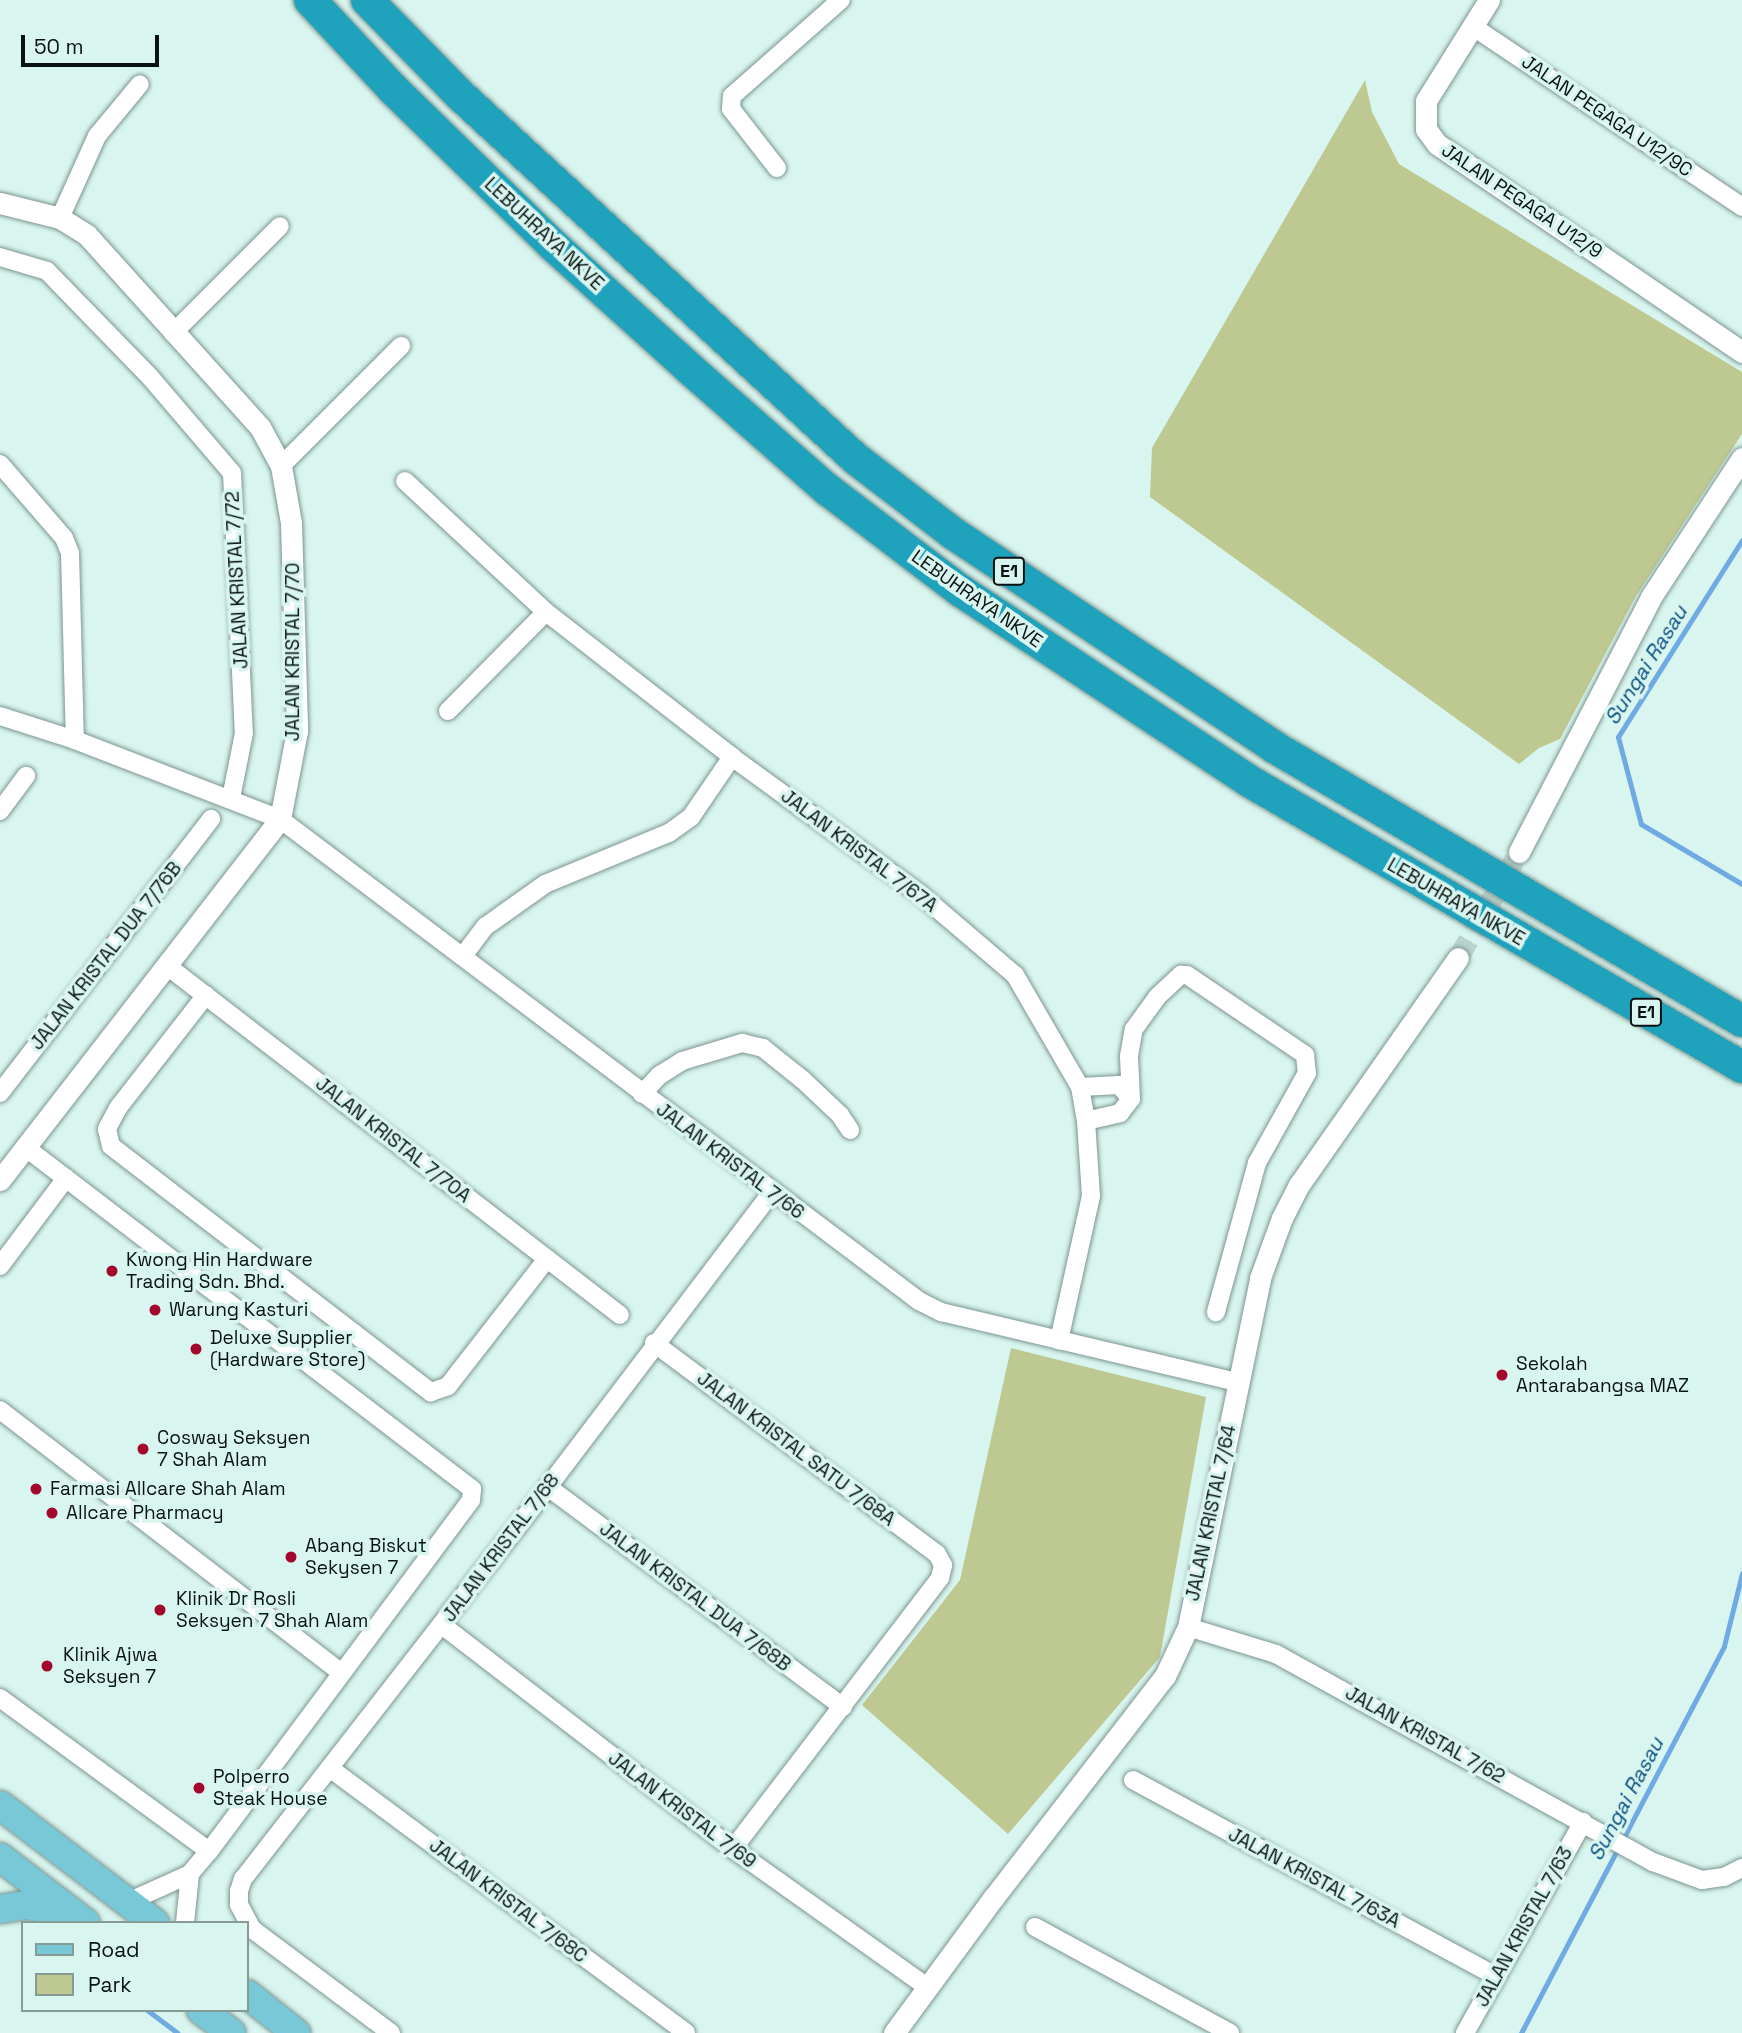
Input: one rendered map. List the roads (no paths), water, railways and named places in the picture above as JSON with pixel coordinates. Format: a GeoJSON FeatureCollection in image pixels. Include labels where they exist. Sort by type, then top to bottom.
{"type":"FeatureCollection","features":[{"type":"Feature","properties":{"kind":"highway","name":"LEBUHRAYA NKVE"},"geometry":{"type":"LineString","coordinates":[[310,0],[393,89],[535,227],[689,368],[828,490],[961,591],[1249,781],[1742,1067]]}},
{"type":"Feature","properties":{"kind":"highway","name":"LEBUHRAYA NKVE"},"geometry":{"type":"LineString","coordinates":[[367,0],[459,94],[846,450],[954,534],[1274,747],[1742,1021]]}},
{"type":"Feature","properties":{"kind":"main road"},"geometry":{"type":"LineString","coordinates":[[0,1805],[152,1921]]}},
{"type":"Feature","properties":{"kind":"main road"},"geometry":{"type":"LineString","coordinates":[[0,1833],[3,1865],[81,1921]]}},
{"type":"Feature","properties":{"kind":"main road"},"geometry":{"type":"LineString","coordinates":[[0,1909],[25,1905],[50,1909],[79,1921]]}},
{"type":"Feature","properties":{"kind":"main road"},"geometry":{"type":"LineString","coordinates":[[248,1995],[296,2033]]}},
{"type":"Feature","properties":{"kind":"main road"},"geometry":{"type":"LineString","coordinates":[[204,2012],[230,2033]]}},
{"type":"Feature","properties":{"kind":"street"},"geometry":{"type":"LineString","coordinates":[[777,168],[731,109],[732,96],[841,0]]}},
{"type":"Feature","properties":{"kind":"street","name":"JALAN PEGAGA U12/9"},"geometry":{"type":"LineString","coordinates":[[1484,2],[1426,101],[1426,129],[1437,144],[1742,352]]}},
{"type":"Feature","properties":{"kind":"street","name":"JALAN PEGAGA U12/9C"},"geometry":{"type":"LineString","coordinates":[[1472,26],[1742,207]]}},
{"type":"Feature","properties":{"kind":"street"},"geometry":{"type":"LineString","coordinates":[[60,218],[97,136],[140,84]]}},
{"type":"Feature","properties":{"kind":"street","name":"JALAN KRISTAL 7/70"},"geometry":{"type":"LineString","coordinates":[[0,203],[60,218],[87,235],[260,427],[281,466],[291,523],[297,731],[280,819],[0,1180]]}},
{"type":"Feature","properties":{"kind":"street"},"geometry":{"type":"LineString","coordinates":[[173,333],[280,226]]}},
{"type":"Feature","properties":{"kind":"street","name":"JALAN KRISTAL 7/72"},"geometry":{"type":"LineString","coordinates":[[0,257],[47,271],[150,377],[232,473],[244,733],[231,798]]}},
{"type":"Feature","properties":{"kind":"street"},"geometry":{"type":"LineString","coordinates":[[281,466],[401,346]]}},
{"type":"Feature","properties":{"kind":"street"},"geometry":{"type":"LineString","coordinates":[[1519,852],[1651,597],[1742,458]]}},
{"type":"Feature","properties":{"kind":"street"},"geometry":{"type":"LineString","coordinates":[[0,464],[64,538],[70,553],[75,740]]}},
{"type":"Feature","properties":{"kind":"street","name":"JALAN KRISTAL 7/67A"},"geometry":{"type":"LineString","coordinates":[[405,481],[546,612],[732,757],[920,894],[1015,975],[1080,1087],[1086,1121],[1091,1196],[1059,1340]]}},
{"type":"Feature","properties":{"kind":"street"},"geometry":{"type":"LineString","coordinates":[[448,711],[546,612]]}},
{"type":"Feature","properties":{"kind":"street","name":"JALAN KRISTAL 7/66"},"geometry":{"type":"LineString","coordinates":[[0,716],[75,740],[280,819],[771,1192],[919,1301],[941,1312],[1238,1381]]}},
{"type":"Feature","properties":{"kind":"street"},"geometry":{"type":"LineString","coordinates":[[463,956],[486,926],[545,884],[669,833],[691,817],[732,757]]}},
{"type":"Feature","properties":{"kind":"street"},"geometry":{"type":"LineString","coordinates":[[0,811],[26,776]]}},
{"type":"Feature","properties":{"kind":"street","name":"JALAN KRISTAL DUA 7/76B"},"geometry":{"type":"LineString","coordinates":[[0,1093],[211,819]]}},
{"type":"Feature","properties":{"kind":"street","name":"JALAN KRISTAL 7/64"},"geometry":{"type":"LineString","coordinates":[[894,2033],[1165,1676],[1188,1627],[1260,1278],[1298,1185],[1458,958]]}},
{"type":"Feature","properties":{"kind":"street","name":"JALAN KRISTAL 7/70A"},"geometry":{"type":"LineString","coordinates":[[166,965],[620,1315]]}},
{"type":"Feature","properties":{"kind":"street"},"geometry":{"type":"LineString","coordinates":[[1086,1121],[1120,1113],[1131,1099],[1129,1056],[1134,1029],[1157,997],[1181,975],[1186,975],[1305,1055],[1307,1073],[1257,1163],[1216,1312]]}},
{"type":"Feature","properties":{"kind":"street"},"geometry":{"type":"LineString","coordinates":[[206,995],[118,1108],[107,1129],[111,1146],[431,1392],[448,1386],[548,1259]]}},
{"type":"Feature","properties":{"kind":"street"},"geometry":{"type":"LineString","coordinates":[[642,1094],[660,1076],[682,1061],[742,1043],[763,1048],[783,1064],[828,1103],[850,1130]]}},
{"type":"Feature","properties":{"kind":"street"},"geometry":{"type":"LineString","coordinates":[[1080,1087],[1119,1085],[1131,1099]]}},
{"type":"Feature","properties":{"kind":"street"},"geometry":{"type":"LineString","coordinates":[[25,1147],[472,1489],[471,1500],[190,1874],[128,1902]]}},
{"type":"Feature","properties":{"kind":"street"},"geometry":{"type":"LineString","coordinates":[[0,1266],[66,1178]]}},
{"type":"Feature","properties":{"kind":"street","name":"JALAN KRISTAL 7/68"},"geometry":{"type":"LineString","coordinates":[[391,2033],[253,1929],[239,1905],[239,1891],[243,1879],[442,1625],[771,1192]]}},
{"type":"Feature","properties":{"kind":"street","name":"JALAN KRISTAL SATU 7/68A"},"geometry":{"type":"LineString","coordinates":[[654,1343],[937,1554],[943,1565],[940,1578],[843,1707]]}},
{"type":"Feature","properties":{"kind":"street"},"geometry":{"type":"LineString","coordinates":[[0,1410],[342,1673]]}},
{"type":"Feature","properties":{"kind":"street","name":"JALAN KRISTAL DUA 7/68B"},"geometry":{"type":"LineString","coordinates":[[548,1487],[843,1707]]}},
{"type":"Feature","properties":{"kind":"street","name":"JALAN KRISTAL 7/69"},"geometry":{"type":"LineString","coordinates":[[442,1625],[733,1849],[928,1987]]}},
{"type":"Feature","properties":{"kind":"street","name":"JALAN KRISTAL 7/62"},"geometry":{"type":"LineString","coordinates":[[1188,1627],[1276,1654],[1653,1862],[1702,1880],[1724,1877],[1742,1868]]}},
{"type":"Feature","properties":{"kind":"street"},"geometry":{"type":"LineString","coordinates":[[0,1698],[209,1851]]}},
{"type":"Feature","properties":{"kind":"street"},"geometry":{"type":"LineString","coordinates":[[733,1849],[843,1707]]}},
{"type":"Feature","properties":{"kind":"street","name":"JALAN KRISTAL 7/68C"},"geometry":{"type":"LineString","coordinates":[[331,1769],[686,2033]]}},
{"type":"Feature","properties":{"kind":"street","name":"JALAN KRISTAL 7/63A"},"geometry":{"type":"LineString","coordinates":[[1133,1780],[1495,1976]]}},
{"type":"Feature","properties":{"kind":"street","name":"JALAN KRISTAL 7/63"},"geometry":{"type":"LineString","coordinates":[[1465,2033],[1583,1822]]}},
{"type":"Feature","properties":{"kind":"street"},"geometry":{"type":"LineString","coordinates":[[185,1921],[190,1874]]}},
{"type":"Feature","properties":{"kind":"street"},"geometry":{"type":"LineString","coordinates":[[1035,1927],[1230,2033]]}},
{"type":"Feature","properties":{"kind":"waterway","name":"Sungai Rasau"},"geometry":{"type":"LineString","coordinates":[[1742,540],[1618,737],[1641,824],[1742,884]]}},
{"type":"Feature","properties":{"kind":"waterway","name":"Sungai Rasau"},"geometry":{"type":"LineString","coordinates":[[1521,2033],[1724,1646],[1742,1573]]}},
{"type":"Feature","properties":{"kind":"waterway"},"geometry":{"type":"LineString","coordinates":[[150,2012],[177,2033]]}},
{"type":"Feature","properties":{"kind":"tunnel"},"geometry":{"type":"LineString","coordinates":[[1458,958],[1519,852]]}},
{"type":"Feature","properties":{"kind":"place","name":"Kwong Hin Hardware Trading Sdn. Bhd."},"geometry":{"type":"Point","coordinates":[112,1271]}},
{"type":"Feature","properties":{"kind":"place","name":"Warung Kasturi"},"geometry":{"type":"Point","coordinates":[155,1310]}},
{"type":"Feature","properties":{"kind":"place","name":"Deluxe Supplier (Hardware Store)"},"geometry":{"type":"Point","coordinates":[196,1349]}},
{"type":"Feature","properties":{"kind":"place","name":"Sekolah Antarabangsa MAZ"},"geometry":{"type":"Point","coordinates":[1502,1375]}},
{"type":"Feature","properties":{"kind":"place","name":"Cosway Seksyen 7 Shah Alam"},"geometry":{"type":"Point","coordinates":[143,1449]}},
{"type":"Feature","properties":{"kind":"place","name":"Farmasi Allcare Shah Alam"},"geometry":{"type":"Point","coordinates":[36,1489]}},
{"type":"Feature","properties":{"kind":"place","name":"Allcare Pharmacy"},"geometry":{"type":"Point","coordinates":[52,1513]}},
{"type":"Feature","properties":{"kind":"place","name":"Abang Biskut Sekysen 7"},"geometry":{"type":"Point","coordinates":[291,1557]}},
{"type":"Feature","properties":{"kind":"place","name":"Klinik Dr Rosli Seksyen 7 Shah Alam"},"geometry":{"type":"Point","coordinates":[160,1610]}},
{"type":"Feature","properties":{"kind":"place","name":"Klinik Ajwa Seksyen 7"},"geometry":{"type":"Point","coordinates":[47,1666]}},
{"type":"Feature","properties":{"kind":"place","name":"Polperro Steak House"},"geometry":{"type":"Point","coordinates":[199,1788]}}]}
